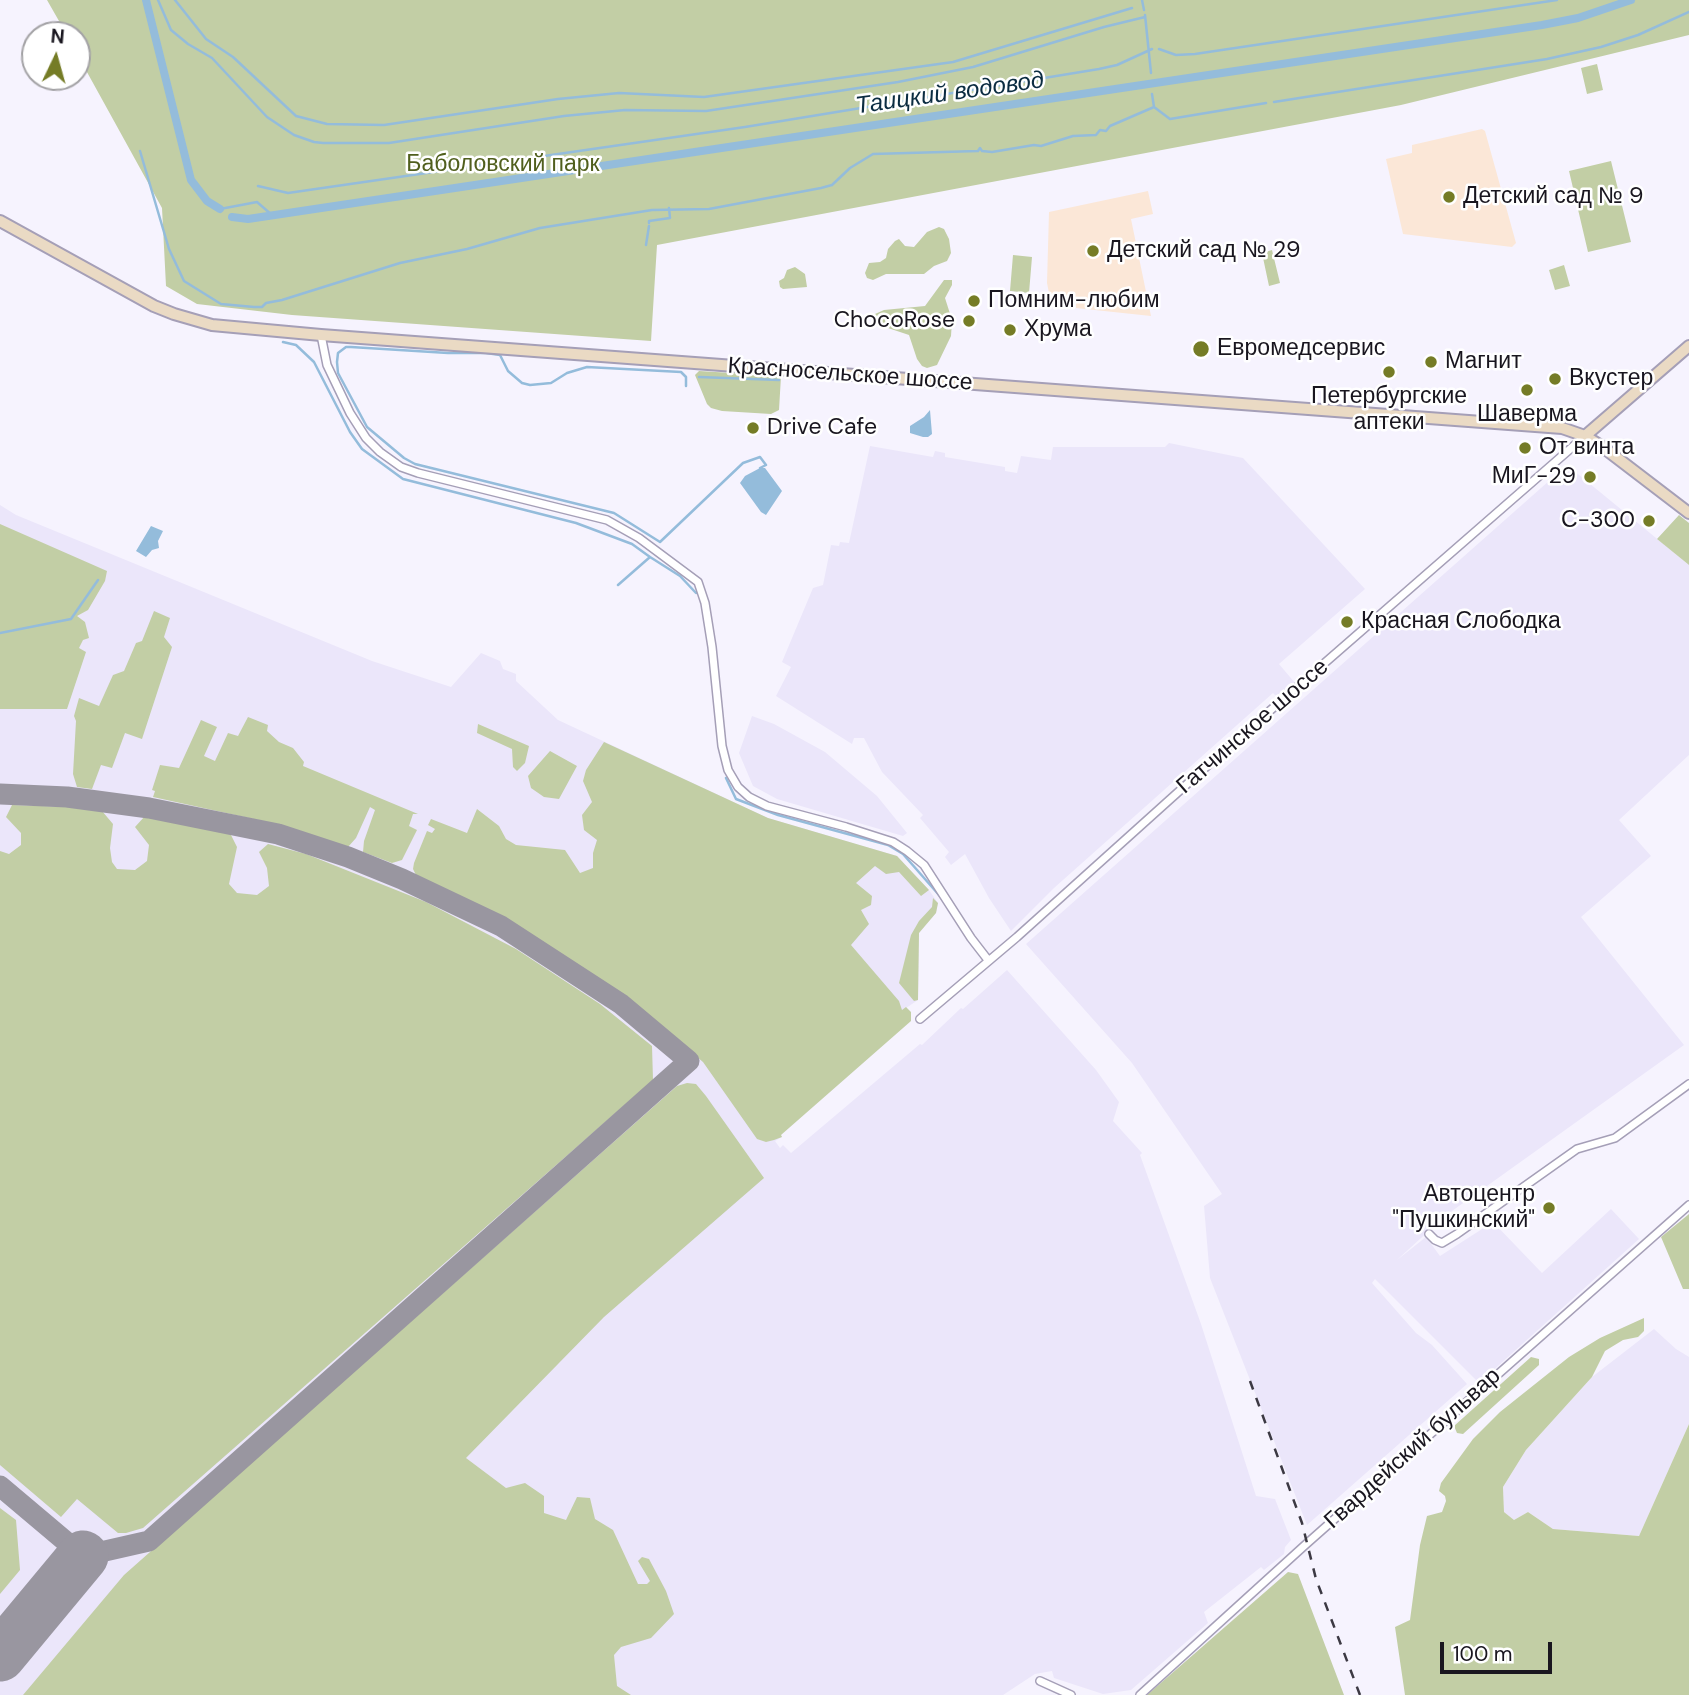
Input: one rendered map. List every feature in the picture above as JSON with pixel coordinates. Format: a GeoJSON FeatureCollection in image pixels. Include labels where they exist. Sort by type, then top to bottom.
{"type":"FeatureCollection","features":[{"type":"Feature","properties":{"kind":"main road","name":"Красносельское шоссе"},"geometry":{"type":"LineString","coordinates":[[0,221],[174,314],[212,325],[1562,428],[1586,436]]}},
{"type":"Feature","properties":{"kind":"main road"},"geometry":{"type":"LineString","coordinates":[[1689,346],[1586,436],[1689,513]]}},
{"type":"Feature","properties":{"kind":"street"},"geometry":{"type":"LineString","coordinates":[[321,335],[327,365],[350,414],[366,438],[401,467],[607,520],[639,538],[698,582],[705,603],[712,647],[722,746],[728,769],[738,787],[749,797],[767,806],[893,842],[907,851],[923,865],[971,939],[988,960]]}},
{"type":"Feature","properties":{"kind":"street","name":"Гатчинское шоссе"},"geometry":{"type":"LineString","coordinates":[[920,1019],[1017,937],[1226,749],[1586,436]]}},
{"type":"Feature","properties":{"kind":"street"},"geometry":{"type":"LineString","coordinates":[[1429,1234],[1441,1243],[1457,1234],[1577,1149],[1615,1138],[1689,1084]]}},
{"type":"Feature","properties":{"kind":"street","name":"Гвардейский бульвар"},"geometry":{"type":"LineString","coordinates":[[1140,1695],[1689,1205]]}},
{"type":"Feature","properties":{"kind":"street"},"geometry":{"type":"LineString","coordinates":[[1040,1681],[1071,1695]]}},
{"type":"Feature","properties":{"kind":"shaded area","name":"Детский сад № 9"},"geometry":{"type":"Polygon","coordinates":[[[1482,129],[1485,131],[1516,243],[1512,247],[1403,234],[1386,159],[1412,153],[1412,145],[1482,129]]]}},
{"type":"Feature","properties":{"kind":"shaded area","name":"Детский сад № 29"},"geometry":{"type":"Polygon","coordinates":[[[1148,191],[1153,214],[1131,219],[1151,316],[1076,308],[1076,303],[1055,302],[1050,298],[1047,283],[1049,212],[1148,191]]]}},
{"type":"Feature","properties":{"kind":"shaded area"},"geometry":{"type":"Polygon","coordinates":[[[1169,443],[1243,458],[1365,589],[1279,664],[1295,683],[1278,698],[1273,693],[1054,888],[1011,931],[965,854],[951,865],[945,857],[949,852],[920,818],[923,815],[882,772],[864,738],[854,738],[852,744],[776,696],[791,667],[782,662],[813,588],[823,585],[831,545],[849,543],[870,446],[933,457],[935,451],[945,453],[945,457],[1005,467],[1005,471],[1017,473],[1021,456],[1051,460],[1053,447],[1165,447],[1169,443]]]}},
{"type":"Feature","properties":{"kind":"shaded area"},"geometry":{"type":"Polygon","coordinates":[[[1567,465],[1689,565],[1689,755],[1619,820],[1651,856],[1581,917],[1684,1045],[1445,1216],[1397,1260],[1426,1237],[1440,1256],[1493,1222],[1542,1273],[1611,1209],[1639,1239],[1479,1383],[1375,1279],[1372,1283],[1416,1333],[1432,1345],[1467,1384],[1307,1525],[1210,1278],[1204,1206],[1222,1194],[1132,1063],[1026,944],[1567,465]]]}},
{"type":"Feature","properties":{"kind":"shaded area"},"geometry":{"type":"Polygon","coordinates":[[[0,505],[16,515],[372,661],[451,687],[481,653],[500,661],[503,669],[516,674],[516,681],[558,720],[768,818],[897,856],[938,903],[936,913],[919,933],[918,1000],[903,1010],[777,1130],[782,1137],[775,1141],[780,1148],[783,1145],[791,1153],[922,1045],[1007,970],[1096,1070],[1119,1102],[1113,1121],[1142,1153],[1140,1155],[1201,1324],[1256,1496],[1275,1499],[1291,1540],[1285,1547],[1284,1554],[1264,1570],[1261,1567],[1204,1612],[1208,1623],[1131,1690],[1103,1694],[1054,1678],[1052,1671],[1035,1674],[1003,1695],[0,1695],[0,505]]]}},
{"type":"Feature","properties":{"kind":"shaded area"},"geometry":{"type":"Polygon","coordinates":[[[752,716],[774,724],[825,752],[877,796],[907,833],[903,836],[777,799],[753,786],[739,753],[752,716]]]}},
{"type":"Feature","properties":{"kind":"shaded area"},"geometry":{"type":"Polygon","coordinates":[[[1654,1329],[1689,1357],[1689,1424],[1639,1536],[1553,1529],[1528,1512],[1514,1520],[1504,1512],[1503,1487],[1526,1450],[1592,1377],[1654,1329]]]}},
{"type":"Feature","properties":{"kind":"green space","name":"Баболовский парк"},"geometry":{"type":"Polygon","coordinates":[[[47,0],[1689,0],[1689,35],[1401,105],[657,245],[651,341],[292,315],[197,304],[166,286],[162,208],[91,79],[91,21],[59,21],[47,0]]]}},
{"type":"Feature","properties":{"kind":"green space"},"geometry":{"type":"Polygon","coordinates":[[[1597,64],[1603,90],[1587,94],[1581,68],[1597,64]]]}},
{"type":"Feature","properties":{"kind":"green space"},"geometry":{"type":"Polygon","coordinates":[[[1611,161],[1631,242],[1588,252],[1569,171],[1611,161]]]}},
{"type":"Feature","properties":{"kind":"green space"},"geometry":{"type":"Polygon","coordinates":[[[939,227],[944,229],[949,239],[951,253],[947,261],[924,274],[886,274],[873,280],[867,278],[865,273],[869,263],[880,262],[886,258],[888,249],[895,241],[899,239],[905,246],[914,247],[927,232],[939,227]]]}},
{"type":"Feature","properties":{"kind":"green space"},"geometry":{"type":"Polygon","coordinates":[[[1272,250],[1280,283],[1269,286],[1262,253],[1272,250]]]}},
{"type":"Feature","properties":{"kind":"green space"},"geometry":{"type":"Polygon","coordinates":[[[1013,255],[1032,257],[1029,293],[1010,291],[1013,255]]]}},
{"type":"Feature","properties":{"kind":"green space"},"geometry":{"type":"Polygon","coordinates":[[[1564,265],[1570,286],[1555,290],[1549,270],[1564,265]]]}},
{"type":"Feature","properties":{"kind":"green space"},"geometry":{"type":"Polygon","coordinates":[[[795,267],[805,274],[807,287],[783,289],[779,281],[784,278],[787,270],[795,267]]]}},
{"type":"Feature","properties":{"kind":"green space"},"geometry":{"type":"Polygon","coordinates":[[[944,280],[952,280],[945,298],[952,320],[951,336],[937,365],[927,368],[917,359],[909,335],[879,325],[874,319],[875,314],[884,310],[925,306],[944,280]]]}},
{"type":"Feature","properties":{"kind":"green space"},"geometry":{"type":"Polygon","coordinates":[[[699,371],[781,376],[779,410],[771,414],[711,408],[695,375],[699,371]]]}},
{"type":"Feature","properties":{"kind":"green space"},"geometry":{"type":"Polygon","coordinates":[[[1679,515],[1689,523],[1689,565],[1657,539],[1679,515]]]}},
{"type":"Feature","properties":{"kind":"green space"},"geometry":{"type":"Polygon","coordinates":[[[0,524],[107,571],[105,581],[88,610],[77,616],[85,622],[89,638],[83,640],[79,648],[86,652],[67,709],[0,709],[0,524]]]}},
{"type":"Feature","properties":{"kind":"green space"},"geometry":{"type":"Polygon","coordinates":[[[154,611],[170,618],[164,637],[172,647],[142,739],[125,733],[112,768],[101,765],[92,789],[77,787],[73,774],[74,716],[79,698],[99,706],[113,675],[124,671],[136,643],[142,641],[154,611]]]}},
{"type":"Feature","properties":{"kind":"green space"},"geometry":{"type":"Polygon","coordinates":[[[248,717],[268,725],[267,731],[279,742],[293,748],[304,762],[303,766],[418,814],[413,814],[409,826],[417,830],[402,860],[392,863],[363,852],[375,810],[370,807],[356,838],[348,847],[281,825],[153,797],[155,791],[152,790],[160,765],[179,768],[201,720],[217,727],[204,756],[215,761],[228,733],[238,736],[248,717]]]}},
{"type":"Feature","properties":{"kind":"green space"},"geometry":{"type":"Polygon","coordinates":[[[478,724],[529,746],[525,763],[517,771],[513,767],[512,749],[477,733],[478,724]]]}},
{"type":"Feature","properties":{"kind":"green space"},"geometry":{"type":"Polygon","coordinates":[[[604,742],[768,818],[897,856],[929,890],[921,896],[899,872],[886,874],[875,866],[856,883],[872,896],[871,905],[861,910],[869,924],[851,945],[899,1001],[902,1010],[906,1007],[911,1012],[911,1021],[781,1135],[782,1137],[766,1142],[757,1139],[703,1062],[620,992],[521,928],[416,875],[413,869],[427,831],[432,833],[435,829],[428,825],[431,819],[467,833],[477,809],[499,826],[506,839],[516,845],[565,850],[580,873],[593,868],[593,853],[597,840],[584,830],[582,815],[592,802],[583,781],[586,770],[604,742]]]}},
{"type":"Feature","properties":{"kind":"green space"},"geometry":{"type":"Polygon","coordinates":[[[550,751],[577,766],[559,799],[544,797],[531,788],[528,776],[550,751]]]}},
{"type":"Feature","properties":{"kind":"green space"},"geometry":{"type":"Polygon","coordinates":[[[12,805],[102,811],[113,824],[110,848],[112,862],[117,869],[135,870],[147,861],[149,845],[135,827],[145,816],[213,827],[230,833],[237,847],[229,884],[237,893],[257,895],[269,886],[267,868],[259,852],[268,844],[306,854],[426,902],[516,949],[600,1004],[652,1046],[653,1080],[143,1528],[126,1533],[118,1533],[77,1499],[61,1517],[0,1465],[0,851],[9,854],[21,845],[21,833],[6,817],[12,805]]]}},
{"type":"Feature","properties":{"kind":"green space"},"geometry":{"type":"Polygon","coordinates":[[[933,898],[938,903],[936,913],[919,933],[918,1000],[914,1001],[899,983],[911,935],[932,907],[933,898]]]}},
{"type":"Feature","properties":{"kind":"green space"},"geometry":{"type":"Polygon","coordinates":[[[696,1084],[706,1096],[764,1178],[604,1317],[466,1458],[506,1488],[525,1483],[544,1496],[544,1513],[566,1520],[577,1497],[590,1498],[595,1519],[613,1530],[638,1584],[647,1584],[650,1581],[638,1561],[642,1557],[649,1559],[666,1591],[674,1614],[651,1638],[621,1647],[614,1655],[617,1686],[631,1695],[23,1695],[124,1575],[677,1086],[696,1084]]]}},
{"type":"Feature","properties":{"kind":"green space"},"geometry":{"type":"Polygon","coordinates":[[[1689,1214],[1689,1289],[1683,1289],[1661,1237],[1689,1214]]]}},
{"type":"Feature","properties":{"kind":"green space"},"geometry":{"type":"Polygon","coordinates":[[[1644,1318],[1644,1331],[1638,1337],[1623,1340],[1605,1351],[1592,1377],[1526,1450],[1503,1487],[1504,1512],[1514,1520],[1528,1512],[1553,1529],[1639,1536],[1689,1424],[1689,1695],[1405,1695],[1395,1627],[1410,1620],[1420,1545],[1427,1516],[1442,1512],[1446,1501],[1439,1491],[1441,1483],[1473,1439],[1500,1412],[1569,1357],[1600,1338],[1644,1318]]]}},
{"type":"Feature","properties":{"kind":"green space"},"geometry":{"type":"Polygon","coordinates":[[[1531,1357],[1539,1359],[1539,1365],[1463,1434],[1457,1433],[1454,1426],[1531,1357]]]}},
{"type":"Feature","properties":{"kind":"green space"},"geometry":{"type":"Polygon","coordinates":[[[0,1508],[16,1520],[20,1570],[0,1594],[0,1508]]]}},
{"type":"Feature","properties":{"kind":"green space"},"geometry":{"type":"Polygon","coordinates":[[[1288,1572],[1298,1574],[1344,1695],[1147,1695],[1288,1572]]]}},
{"type":"Feature","properties":{"kind":"water"},"geometry":{"type":"Polygon","coordinates":[[[930,410],[932,434],[923,437],[910,433],[910,426],[930,410]]]}},
{"type":"Feature","properties":{"kind":"water"},"geometry":{"type":"Polygon","coordinates":[[[765,468],[782,491],[766,515],[740,483],[745,476],[765,468]]]}},
{"type":"Feature","properties":{"kind":"water"},"geometry":{"type":"Polygon","coordinates":[[[151,526],[163,531],[158,541],[159,548],[152,550],[146,557],[136,551],[151,526]]]}},
{"type":"Feature","properties":{"kind":"waterway","name":"Таицкий водовод"},"geometry":{"type":"LineString","coordinates":[[146,0],[191,180],[207,201],[220,209]]}},
{"type":"Feature","properties":{"kind":"waterway"},"geometry":{"type":"LineString","coordinates":[[158,0],[171,30],[212,58],[267,117],[294,135],[323,143],[389,143],[564,116],[625,110],[706,111],[898,82],[973,67],[1145,17]]}},
{"type":"Feature","properties":{"kind":"waterway"},"geometry":{"type":"LineString","coordinates":[[175,0],[206,39],[233,57],[296,116],[327,124],[384,125],[558,99],[619,93],[704,97],[953,62],[1132,8]]}},
{"type":"Feature","properties":{"kind":"waterway"},"geometry":{"type":"LineString","coordinates":[[1142,0],[1144,10]]}},
{"type":"Feature","properties":{"kind":"waterway"},"geometry":{"type":"LineString","coordinates":[[1159,49],[1176,55],[1195,54],[1557,0]]}},
{"type":"Feature","properties":{"kind":"waterway","name":"Таицкий водовод"},"geometry":{"type":"LineString","coordinates":[[232,217],[248,219],[1542,25],[1578,18],[1631,0]]}},
{"type":"Feature","properties":{"kind":"waterway"},"geometry":{"type":"LineString","coordinates":[[1274,102],[1547,59],[1601,47],[1638,35],[1689,12]]}},
{"type":"Feature","properties":{"kind":"waterway"},"geometry":{"type":"LineString","coordinates":[[1145,15],[1151,73]]}},
{"type":"Feature","properties":{"kind":"waterway"},"geometry":{"type":"LineString","coordinates":[[258,186],[288,193],[745,127],[1099,69],[1117,65],[1152,49]]}},
{"type":"Feature","properties":{"kind":"waterway"},"geometry":{"type":"LineString","coordinates":[[1152,94],[1154,107],[1170,119],[1266,103]]}},
{"type":"Feature","properties":{"kind":"waterway"},"geometry":{"type":"LineString","coordinates":[[140,151],[169,249],[184,281],[221,304],[262,307],[266,303],[400,263],[467,249],[540,228],[652,210],[709,209],[821,188],[832,185],[850,168],[873,154],[978,151],[980,148],[982,151],[992,152],[1041,146],[1073,136],[1096,135],[1100,130],[1106,131],[1110,126],[1154,107]]}},
{"type":"Feature","properties":{"kind":"waterway","name":"Таицкий водовод"},"geometry":{"type":"LineString","coordinates":[[220,209],[257,202],[272,215]]}},
{"type":"Feature","properties":{"kind":"waterway"},"geometry":{"type":"LineString","coordinates":[[649,223],[670,218],[669,208]]}},
{"type":"Feature","properties":{"kind":"waterway"},"geometry":{"type":"LineString","coordinates":[[646,245],[649,226]]}},
{"type":"Feature","properties":{"kind":"waterway"},"geometry":{"type":"LineString","coordinates":[[283,342],[296,345],[314,362],[350,432],[362,449],[403,479],[576,523],[632,544],[650,557]]}},
{"type":"Feature","properties":{"kind":"waterway"},"geometry":{"type":"LineString","coordinates":[[686,386],[686,377],[681,372],[587,367],[567,373],[551,383],[530,385],[522,383],[508,371],[500,355],[486,353],[346,347],[338,353],[337,362],[338,373],[367,427],[404,458],[415,464],[614,513],[660,542],[743,463],[760,457],[766,465],[760,468]]}},
{"type":"Feature","properties":{"kind":"waterway"},"geometry":{"type":"LineString","coordinates":[[699,377],[779,380]]}},
{"type":"Feature","properties":{"kind":"waterway"},"geometry":{"type":"LineString","coordinates":[[618,585],[650,557],[680,576],[696,593]]}},
{"type":"Feature","properties":{"kind":"waterway"},"geometry":{"type":"LineString","coordinates":[[0,633],[71,619],[98,580]]}},
{"type":"Feature","properties":{"kind":"waterway"},"geometry":{"type":"LineString","coordinates":[[726,778],[736,799],[778,815],[888,845],[903,854],[939,895]]}},
{"type":"Feature","properties":{"kind":"taxiway"},"geometry":{"type":"LineString","coordinates":[[0,794],[67,797],[149,808],[278,834],[348,857],[402,879],[501,926],[621,1004],[689,1061],[149,1541],[83,1556],[0,1486]]}},
{"type":"Feature","properties":{"kind":"runway"},"geometry":{"type":"LineString","coordinates":[[0,1656],[83,1556]]}},
{"type":"Feature","properties":{"kind":"railway"},"geometry":{"type":"LineString","coordinates":[[1250,1381],[1302,1523],[1316,1579],[1360,1695]]}},
{"type":"Feature","properties":{"kind":"place","name":"Детский сад № 9"},"geometry":{"type":"Point","coordinates":[1449,197]}},
{"type":"Feature","properties":{"kind":"place","name":"Детский сад № 29"},"geometry":{"type":"Point","coordinates":[1093,251]}},
{"type":"Feature","properties":{"kind":"place","name":"Помним-любим"},"geometry":{"type":"Point","coordinates":[974,301]}},
{"type":"Feature","properties":{"kind":"place","name":"ChocoRose"},"geometry":{"type":"Point","coordinates":[969,321]}},
{"type":"Feature","properties":{"kind":"place","name":"Хрума"},"geometry":{"type":"Point","coordinates":[1010,330]}},
{"type":"Feature","properties":{"kind":"place","name":"Евромедсервис"},"geometry":{"type":"Point","coordinates":[1201,349]}},
{"type":"Feature","properties":{"kind":"place","name":"Магнит"},"geometry":{"type":"Point","coordinates":[1431,362]}},
{"type":"Feature","properties":{"kind":"place","name":"Петербургские аптеки"},"geometry":{"type":"Point","coordinates":[1389,372]}},
{"type":"Feature","properties":{"kind":"place","name":"Вкустер"},"geometry":{"type":"Point","coordinates":[1555,379]}},
{"type":"Feature","properties":{"kind":"place","name":"Шаверма"},"geometry":{"type":"Point","coordinates":[1527,390]}},
{"type":"Feature","properties":{"kind":"place","name":"Drive Cafe"},"geometry":{"type":"Point","coordinates":[753,428]}},
{"type":"Feature","properties":{"kind":"place","name":"От винта"},"geometry":{"type":"Point","coordinates":[1525,448]}},
{"type":"Feature","properties":{"kind":"place","name":"МиГ-29"},"geometry":{"type":"Point","coordinates":[1590,477]}},
{"type":"Feature","properties":{"kind":"place","name":"С-300"},"geometry":{"type":"Point","coordinates":[1649,521]}},
{"type":"Feature","properties":{"kind":"place","name":"Красная Слободка"},"geometry":{"type":"Point","coordinates":[1347,622]}},
{"type":"Feature","properties":{"kind":"place","name":"Автоцентр \"Пушкинский\""},"geometry":{"type":"Point","coordinates":[1549,1208]}}]}
